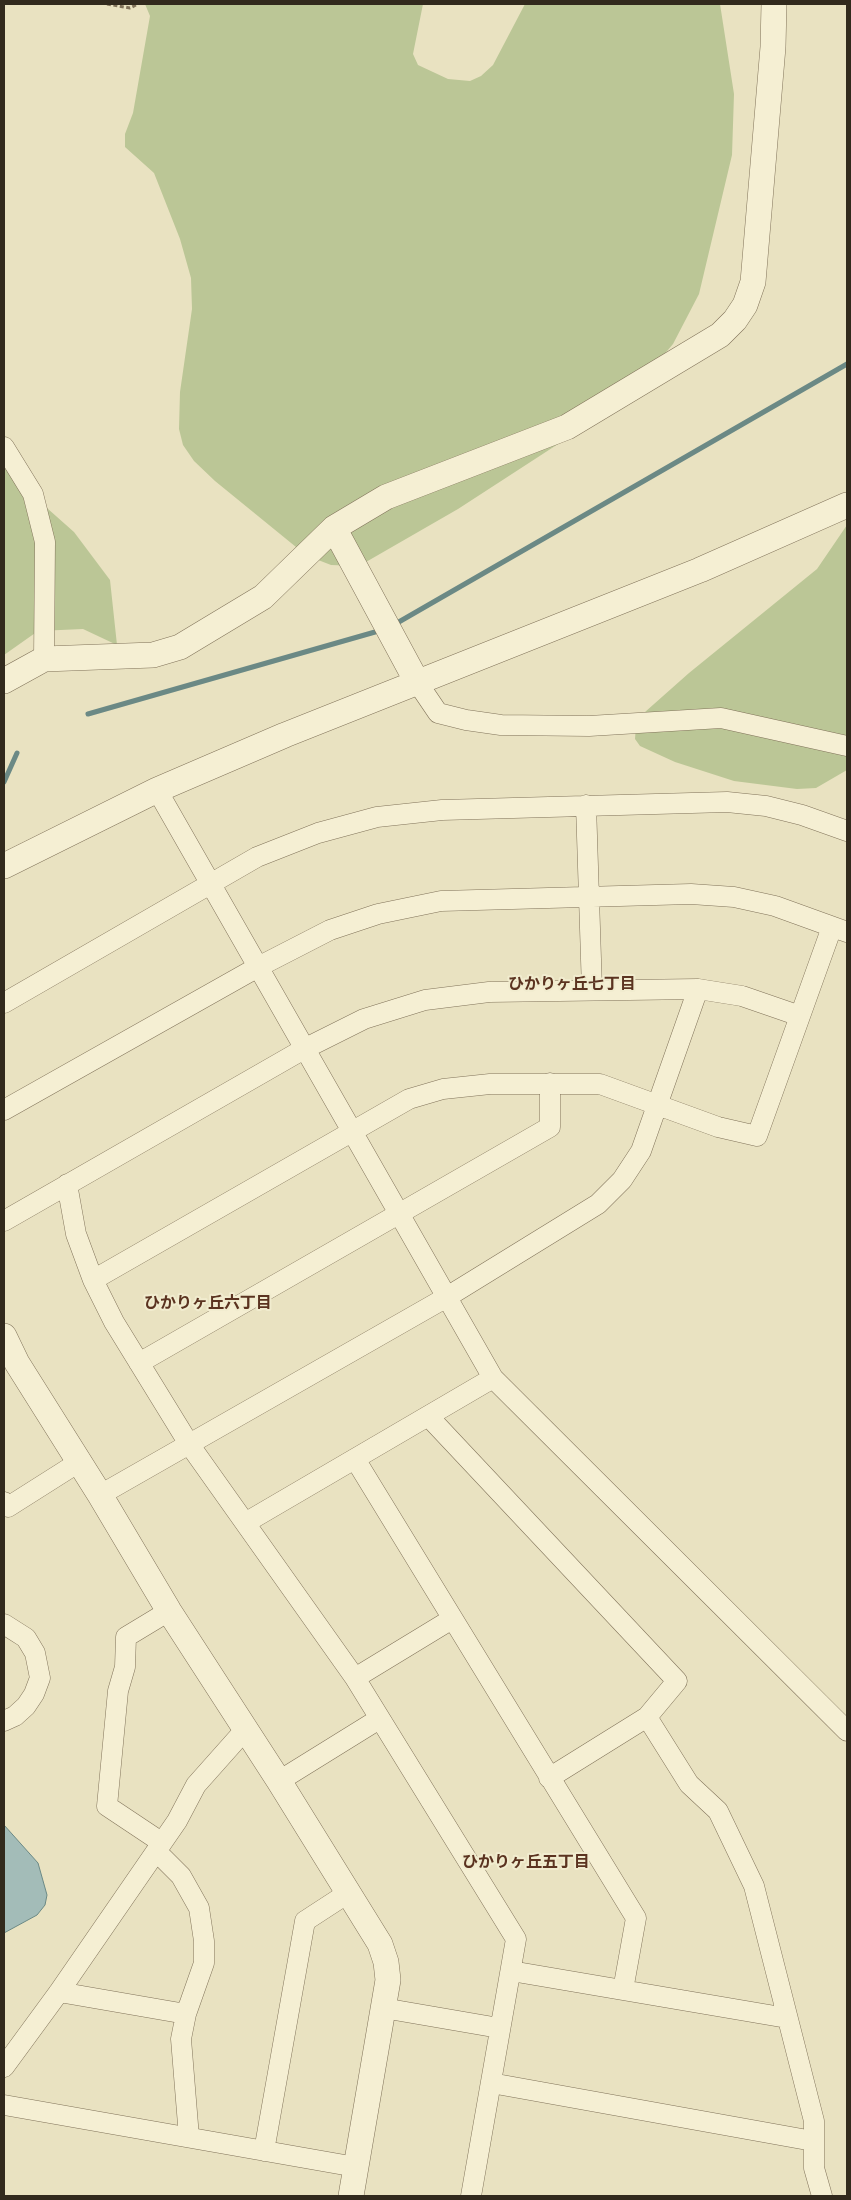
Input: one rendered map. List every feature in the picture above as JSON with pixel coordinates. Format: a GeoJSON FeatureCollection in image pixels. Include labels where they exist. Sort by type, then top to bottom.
{"type":"FeatureCollection","features":[{"type":"Feature","properties":{"kind":"street"},"geometry":{"type":"LineString","coordinates":[[4,681],[44,659],[153,655],[180,648],[263,597],[334,528],[386,497],[567,427],[702,347],[735,320],[745,305],[753,282],[773,47],[774,4]]}},
{"type":"Feature","properties":{"kind":"street"},"geometry":{"type":"LineString","coordinates":[[4,447],[33,494],[45,542],[44,659]]}},
{"type":"Feature","properties":{"kind":"street"},"geometry":{"type":"LineString","coordinates":[[4,866],[157,790],[285,735],[700,570],[847,505]]}},
{"type":"Feature","properties":{"kind":"street"},"geometry":{"type":"LineString","coordinates":[[334,528],[417,682],[438,712],[466,720],[501,725],[589,726],[721,718],[847,746]]}},
{"type":"Feature","properties":{"kind":"street"},"geometry":{"type":"LineString","coordinates":[[157,790],[493,1378],[847,1731]]}},
{"type":"Feature","properties":{"kind":"street"},"geometry":{"type":"LineString","coordinates":[[4,1003],[257,857],[318,833],[377,817],[442,810],[727,802],[775,808],[802,815],[847,831]]}},
{"type":"Feature","properties":{"kind":"street"},"geometry":{"type":"LineString","coordinates":[[586,805],[592,990]]}},
{"type":"Feature","properties":{"kind":"street"},"geometry":{"type":"LineString","coordinates":[[4,1110],[258,967],[330,930],[378,914],[441,901],[691,894],[734,897],[775,906],[840,929],[800,1016],[757,1136],[718,1127],[600,1084],[550,1083],[443,1088],[409,1099],[93,1280]]}},
{"type":"Feature","properties":{"kind":"street"},"geometry":{"type":"LineString","coordinates":[[4,1221],[304,1049],[364,1018],[425,1000],[489,992],[698,989],[742,996],[800,1016]]}},
{"type":"Feature","properties":{"kind":"street"},"geometry":{"type":"LineString","coordinates":[[100,1495],[447,1296],[598,1204],[622,1180],[641,1151],[698,989]]}},
{"type":"Feature","properties":{"kind":"street"},"geometry":{"type":"LineString","coordinates":[[139,1363],[550,1127],[550,1083]]}},
{"type":"Feature","properties":{"kind":"street"},"geometry":{"type":"LineString","coordinates":[[67,1184],[76,1234],[93,1280],[114,1322],[189,1444],[355,1678],[516,1939],[471,2196]]}},
{"type":"Feature","properties":{"kind":"street"},"geometry":{"type":"LineString","coordinates":[[4,1336],[17,1363],[100,1495],[169,1610],[244,1731],[279,1781],[380,1944],[386,1962],[388,1980],[351,2196]]}},
{"type":"Feature","properties":{"kind":"street"},"geometry":{"type":"LineString","coordinates":[[245,1522],[493,1378]]}},
{"type":"Feature","properties":{"kind":"street"},"geometry":{"type":"LineString","coordinates":[[428,1417],[677,1681],[647,1718],[550,1778]]}},
{"type":"Feature","properties":{"kind":"street"},"geometry":{"type":"LineString","coordinates":[[355,1459],[636,1918],[623,1990]]}},
{"type":"Feature","properties":{"kind":"street"},"geometry":{"type":"LineString","coordinates":[[4,1502],[8,1507],[79,1462]]}},
{"type":"Feature","properties":{"kind":"street"},"geometry":{"type":"LineString","coordinates":[[169,1610],[126,1636],[125,1666],[118,1691],[107,1806],[159,1847],[181,1876],[200,1908],[204,1942],[204,1963],[186,2014],[180,2039],[189,2137]]}},
{"type":"Feature","properties":{"kind":"street"},"geometry":{"type":"LineString","coordinates":[[355,1678],[452,1619]]}},
{"type":"Feature","properties":{"kind":"street"},"geometry":{"type":"LineString","coordinates":[[4,1624],[26,1638],[35,1653],[40,1678],[34,1694],[26,1706],[15,1716],[4,1721]]}},
{"type":"Feature","properties":{"kind":"street"},"geometry":{"type":"LineString","coordinates":[[647,1718],[689,1784],[718,1811],[754,1886],[814,2121],[814,2168],[822,2196]]}},
{"type":"Feature","properties":{"kind":"street"},"geometry":{"type":"LineString","coordinates":[[279,1781],[379,1719]]}},
{"type":"Feature","properties":{"kind":"street"},"geometry":{"type":"LineString","coordinates":[[4,2067],[59,1992],[177,1821],[196,1785],[244,1731]]}},
{"type":"Feature","properties":{"kind":"street"},"geometry":{"type":"LineString","coordinates":[[264,2151],[305,1921],[348,1894]]}},
{"type":"Feature","properties":{"kind":"street"},"geometry":{"type":"LineString","coordinates":[[510,1971],[787,2018]]}},
{"type":"Feature","properties":{"kind":"street"},"geometry":{"type":"LineString","coordinates":[[59,1992],[186,2014]]}},
{"type":"Feature","properties":{"kind":"street"},"geometry":{"type":"LineString","coordinates":[[383,2008],[499,2028]]}},
{"type":"Feature","properties":{"kind":"street"},"geometry":{"type":"LineString","coordinates":[[491,2083],[813,2142]]}},
{"type":"Feature","properties":{"kind":"street"},"geometry":{"type":"LineString","coordinates":[[4,2105],[356,2167]]}},
{"type":"Feature","properties":{"kind":"path"},"geometry":{"type":"LineString","coordinates":[[107,4],[130,8],[138,4]]}},
{"type":"Feature","properties":{"kind":"green space"},"geometry":{"type":"Polygon","coordinates":[[[145,4],[423,4],[413,54],[418,65],[448,79],[470,81],[481,76],[493,65],[525,4],[720,4],[734,94],[732,155],[699,294],[673,344],[634,390],[572,435],[458,509],[359,566],[331,565],[313,558],[296,547],[215,481],[194,461],[183,445],[179,429],[180,392],[192,309],[191,278],[180,239],[154,173],[125,147],[125,134],[133,113],[150,16],[145,4]]]}},
{"type":"Feature","properties":{"kind":"green space"},"geometry":{"type":"Polygon","coordinates":[[[4,452],[30,493],[74,532],[110,580],[117,645],[83,629],[38,631],[4,655],[4,452]]]}},
{"type":"Feature","properties":{"kind":"green space"},"geometry":{"type":"Polygon","coordinates":[[[847,525],[847,770],[816,788],[797,789],[734,781],[675,762],[640,746],[635,739],[636,725],[645,712],[689,673],[817,569],[847,525]]]}},
{"type":"Feature","properties":{"kind":"water"},"geometry":{"type":"Polygon","coordinates":[[[4,1825],[38,1863],[47,1895],[45,1905],[37,1915],[4,1933],[4,1825]]]}},
{"type":"Feature","properties":{"kind":"waterway"},"geometry":{"type":"LineString","coordinates":[[397,623],[847,364]]}},
{"type":"Feature","properties":{"kind":"waterway"},"geometry":{"type":"LineString","coordinates":[[88,714],[375,632]]}},
{"type":"Feature","properties":{"kind":"waterway"},"geometry":{"type":"LineString","coordinates":[[4,782],[17,753]]}},
{"type":"Feature","properties":{"kind":"district","name":"ひかりヶ丘七丁目"},"geometry":{"type":"Point","coordinates":[572,984]}},
{"type":"Feature","properties":{"kind":"district","name":"ひかりヶ丘六丁目"},"geometry":{"type":"Point","coordinates":[208,1303]}},
{"type":"Feature","properties":{"kind":"district","name":"ひかりヶ丘五丁目"},"geometry":{"type":"Point","coordinates":[526,1862]}}]}
